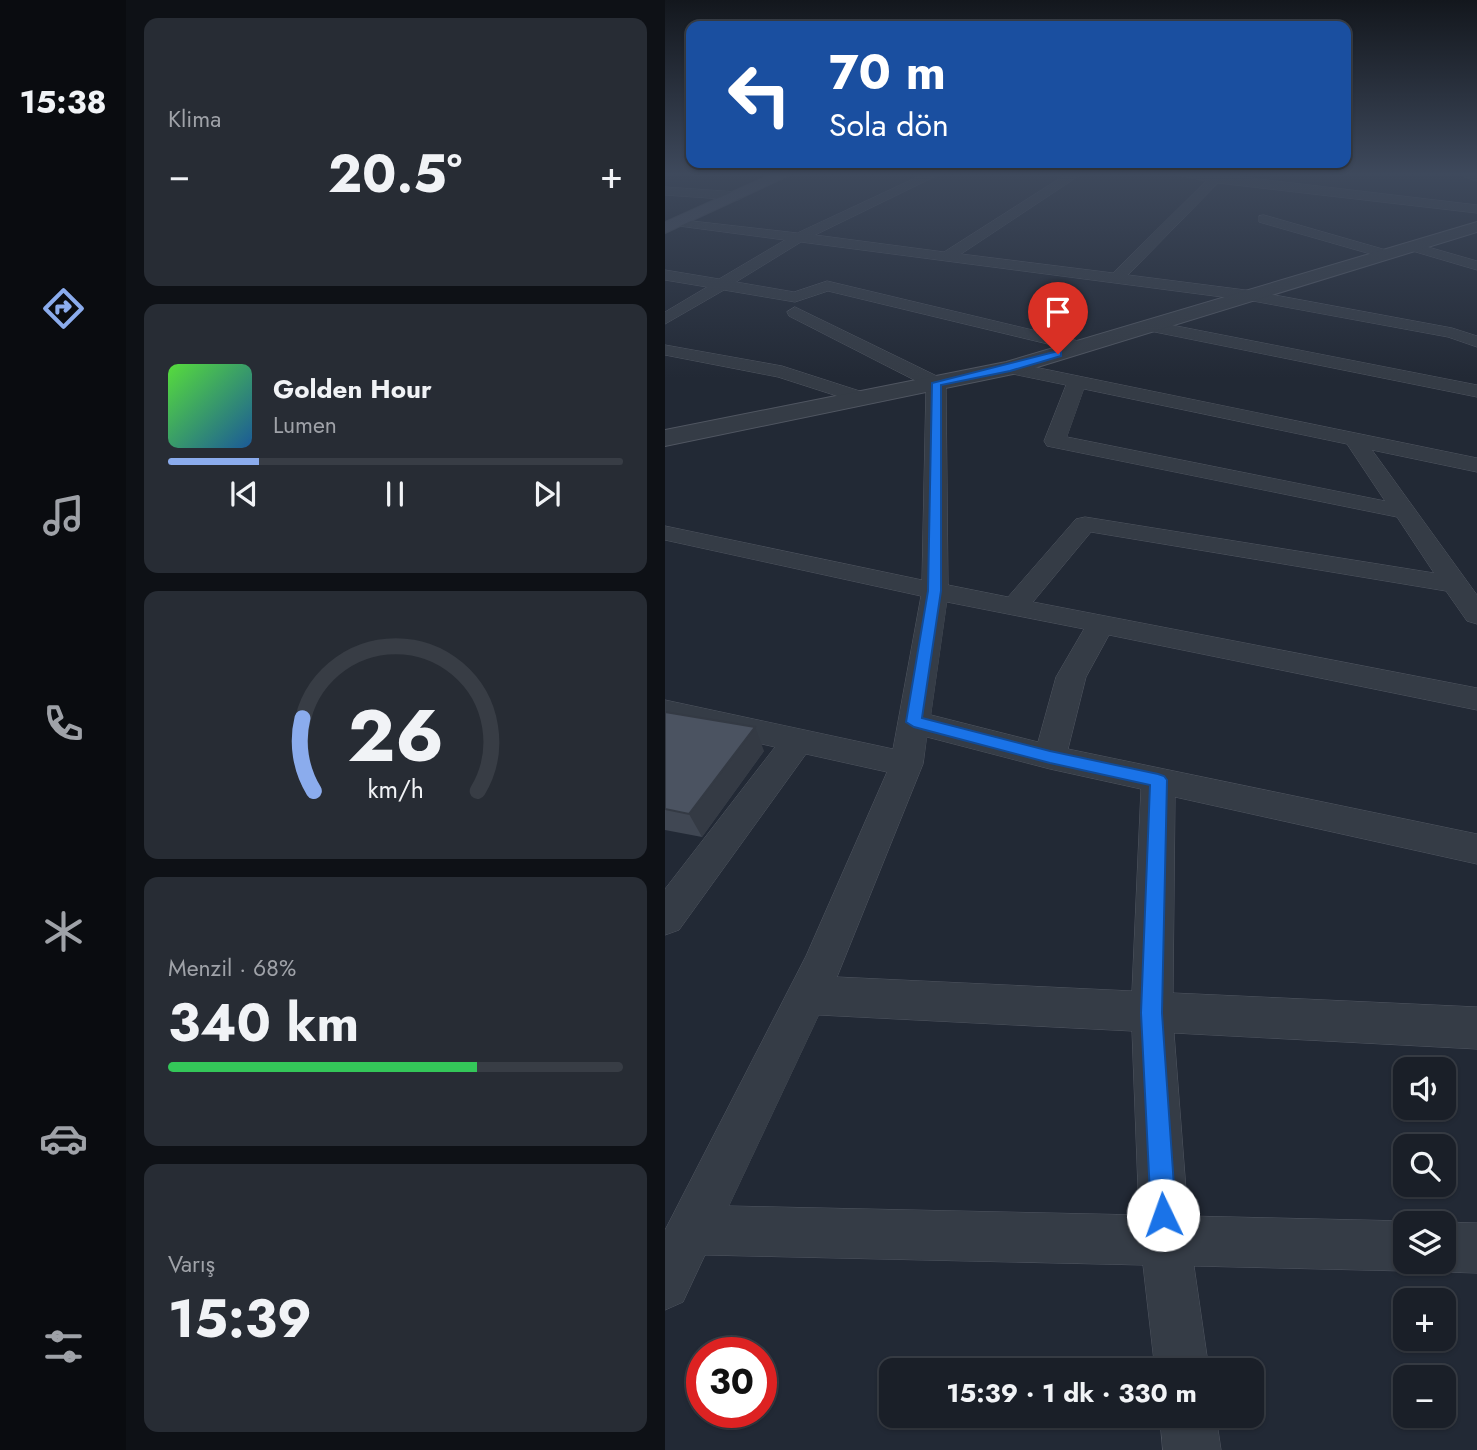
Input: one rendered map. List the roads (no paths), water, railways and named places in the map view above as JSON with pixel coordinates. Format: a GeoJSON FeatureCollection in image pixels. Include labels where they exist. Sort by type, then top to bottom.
{"type":"FeatureCollection","features":[{"type":"Feature","properties":{"kind":"street"},"geometry":{"type":"LineString","coordinates":[[665,319],[790,243]]}},
{"type":"Feature","properties":{"kind":"street"},"geometry":{"type":"LineString","coordinates":[[834,243],[1253,296],[1452,333],[1477,342]]}},
{"type":"Feature","properties":{"kind":"street"},"geometry":{"type":"LineString","coordinates":[[946,257],[969,243]]}},
{"type":"Feature","properties":{"kind":"street"},"geometry":{"type":"LineString","coordinates":[[1117,278],[1152,243]]}},
{"type":"Feature","properties":{"kind":"street"},"geometry":{"type":"LineString","coordinates":[[1346,243],[1388,255]]}},
{"type":"Feature","properties":{"kind":"street"},"geometry":{"type":"LineString","coordinates":[[665,438],[1010,368],[1428,243]]}},
{"type":"Feature","properties":{"kind":"street"},"geometry":{"type":"LineString","coordinates":[[1414,247],[1477,267]]}},
{"type":"Feature","properties":{"kind":"street"},"geometry":{"type":"LineString","coordinates":[[665,275],[795,297],[827,286],[1081,347]]}},
{"type":"Feature","properties":{"kind":"street"},"geometry":{"type":"LineString","coordinates":[[795,312],[936,383]]}},
{"type":"Feature","properties":{"kind":"street"},"geometry":{"type":"LineString","coordinates":[[1151,326],[1477,391]]}},
{"type":"Feature","properties":{"kind":"street"},"geometry":{"type":"LineString","coordinates":[[665,350],[782,372],[862,398]]}},
{"type":"Feature","properties":{"kind":"street"},"geometry":{"type":"LineString","coordinates":[[1010,368],[1477,465]]}},
{"type":"Feature","properties":{"kind":"street"},"geometry":{"type":"LineString","coordinates":[[1077,382],[1055,441],[1405,512]]}},
{"type":"Feature","properties":{"kind":"street"},"geometry":{"type":"LineString","coordinates":[[665,1284],[806,995],[907,764],[935,591],[936,383]]}},
{"type":"Feature","properties":{"kind":"street"},"geometry":{"type":"LineString","coordinates":[[1353,438],[1477,615]]}},
{"type":"Feature","properties":{"kind":"street"},"geometry":{"type":"LineString","coordinates":[[1014,607],[1084,524],[1455,583]]}},
{"type":"Feature","properties":{"kind":"street"},"geometry":{"type":"LineString","coordinates":[[665,533],[935,591],[1477,699]]}},
{"type":"Feature","properties":{"kind":"street"},"geometry":{"type":"LineString","coordinates":[[1050,757],[1072,677],[1101,624]]}},
{"type":"Feature","properties":{"kind":"street"},"geometry":{"type":"LineString","coordinates":[[665,711],[907,764]]}},
{"type":"Feature","properties":{"kind":"street"},"geometry":{"type":"LineString","coordinates":[[914,722],[1050,757],[1477,849]]}},
{"type":"Feature","properties":{"kind":"street"},"geometry":{"type":"LineString","coordinates":[[665,918],[798,740]]}},
{"type":"Feature","properties":{"kind":"street"},"geometry":{"type":"LineString","coordinates":[[1158,780],[1152,1013],[1165,1240],[1180,1358]]}},
{"type":"Feature","properties":{"kind":"street"},"geometry":{"type":"LineString","coordinates":[[806,995],[1477,1028]]}},
{"type":"Feature","properties":{"kind":"street"},"geometry":{"type":"LineString","coordinates":[[691,1230],[1393,1246]]}},
{"type":"Feature","properties":{"kind":"street"},"geometry":{"type":"LineString","coordinates":[[1456,1247],[1477,1248]]}},
{"type":"Feature","properties":{"kind":"street"},"geometry":{"type":"LineString","coordinates":[[1189,1428],[1192,1450]]}}]}
